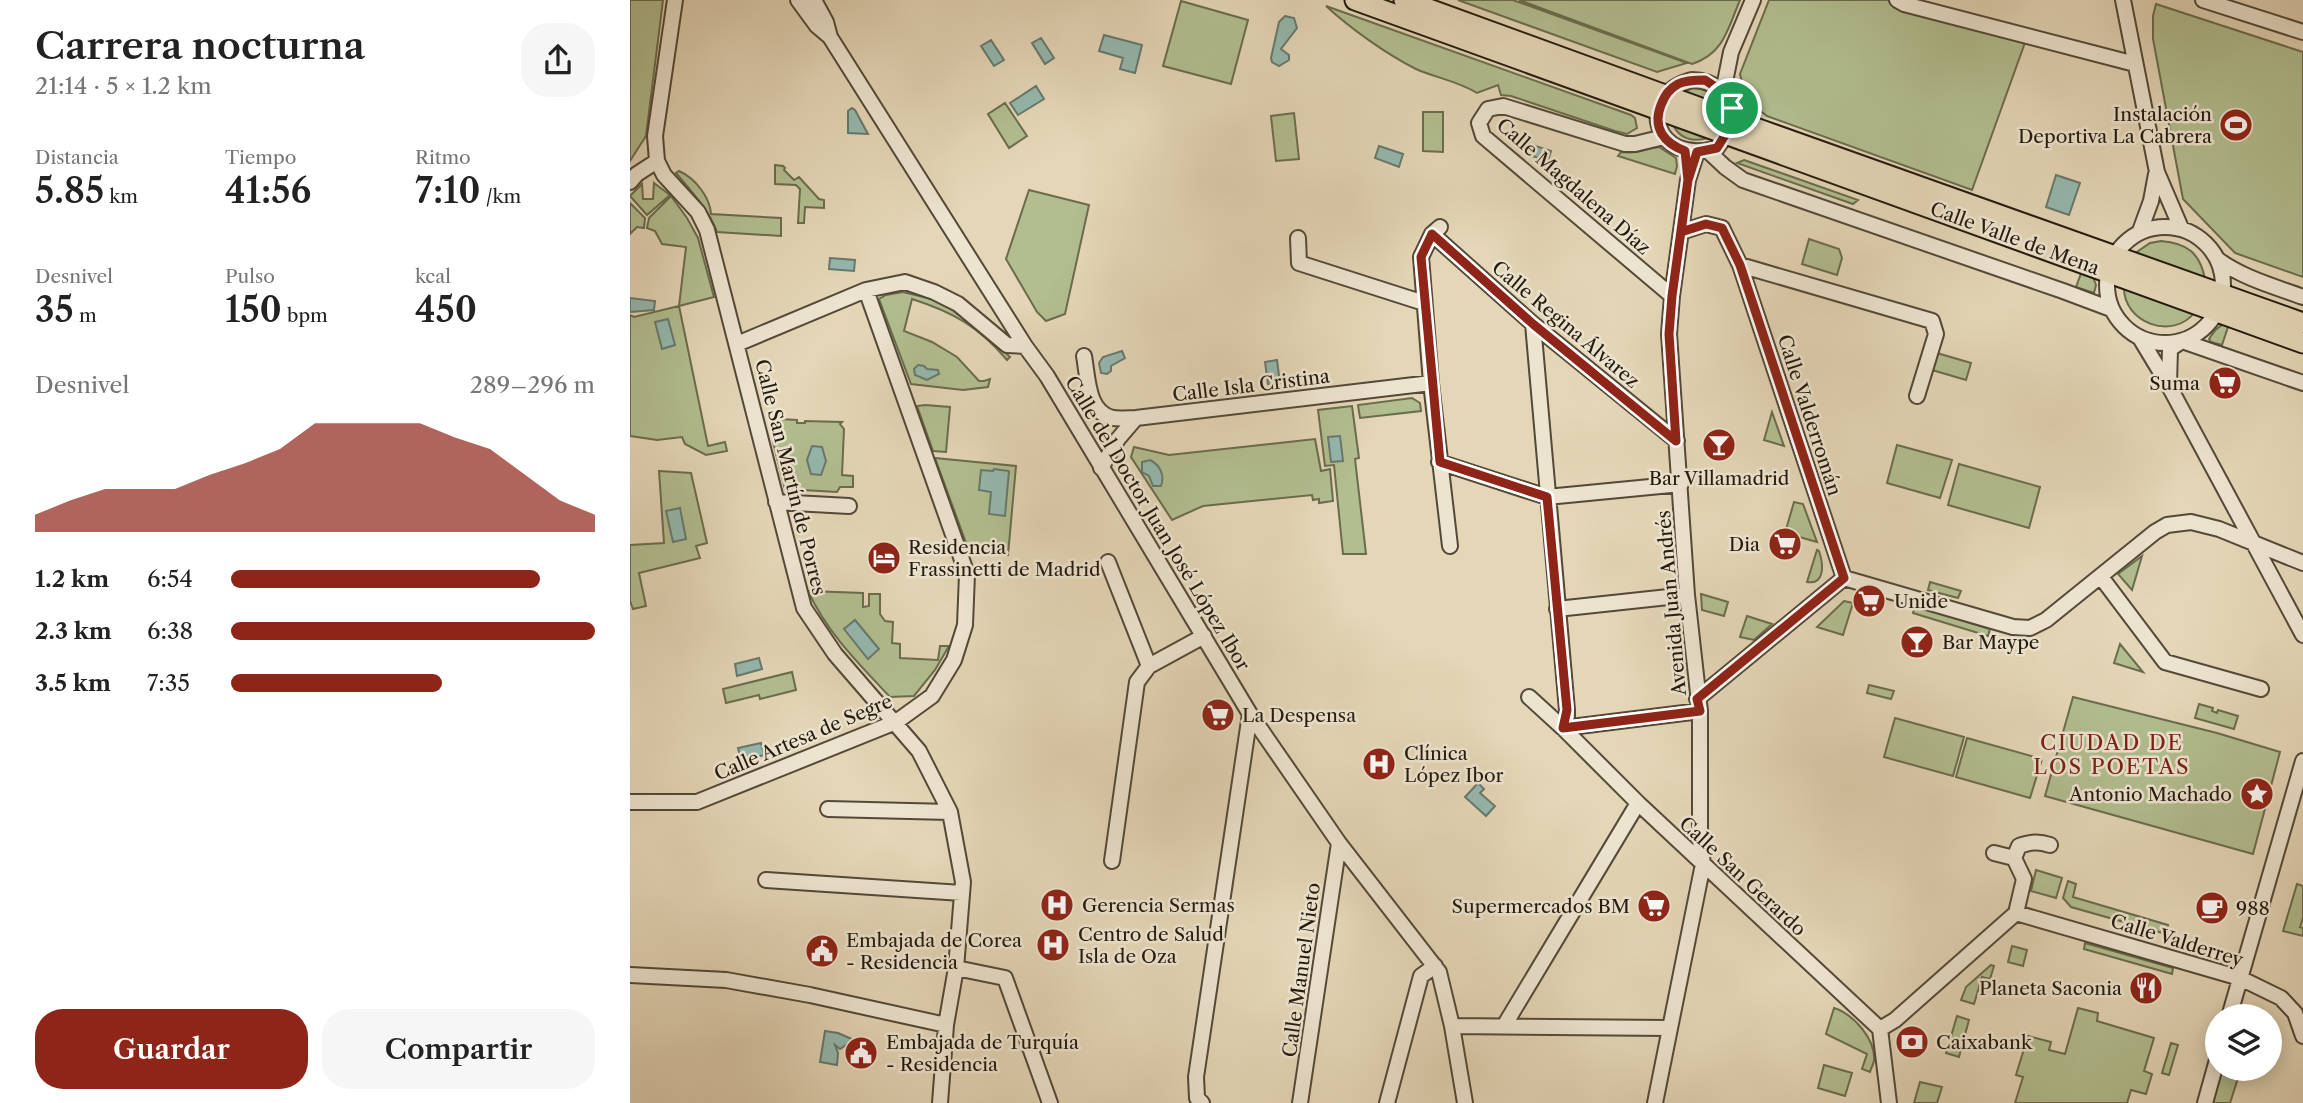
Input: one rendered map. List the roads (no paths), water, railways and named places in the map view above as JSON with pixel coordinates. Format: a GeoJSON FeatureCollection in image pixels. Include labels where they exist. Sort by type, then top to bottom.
{"type":"FeatureCollection","features":[{"type":"Feature","properties":{"kind":"main road","name":"Calle Valle de Mena"},"geometry":{"type":"LineString","coordinates":[[1355,0],[1662,102]]}},
{"type":"Feature","properties":{"kind":"main road","name":"Calle Valle de Mena"},"geometry":{"type":"LineString","coordinates":[[1404,0],[1729,127],[2220,303],[2303,343]]}},
{"type":"Feature","properties":{"kind":"main road","name":"Calle Valle de Mena"},"geometry":{"type":"LineString","coordinates":[[2220,303],[2303,323]]}},
{"type":"Feature","properties":{"kind":"street"},"geometry":{"type":"LineString","coordinates":[[630,182],[657,161],[655,136],[675,0]]}},
{"type":"Feature","properties":{"kind":"street"},"geometry":{"type":"LineString","coordinates":[[798,0],[817,26],[830,37]]}},
{"type":"Feature","properties":{"kind":"street"},"geometry":{"type":"LineString","coordinates":[[814,0],[826,22],[830,37]]}},
{"type":"Feature","properties":{"kind":"street"},"geometry":{"type":"LineString","coordinates":[[1723,92],[1731,52],[1753,0]]}},
{"type":"Feature","properties":{"kind":"street"},"geometry":{"type":"LineString","coordinates":[[1897,0],[1981,25],[2135,64]]}},
{"type":"Feature","properties":{"kind":"street"},"geometry":{"type":"LineString","coordinates":[[2123,0],[2157,172],[2181,228]]}},
{"type":"Feature","properties":{"kind":"street"},"geometry":{"type":"LineString","coordinates":[[2203,0],[2228,4],[2303,32]]}},
{"type":"Feature","properties":{"kind":"street","name":"Calle del Doctor Juan José López Ibor"},"geometry":{"type":"LineString","coordinates":[[830,37],[1025,346],[1047,376],[1250,714],[1339,843],[1439,972],[1452,1026],[1465,1103]]}},
{"type":"Feature","properties":{"kind":"street"},"geometry":{"type":"LineString","coordinates":[[1664,137],[1657,125],[1662,102],[1679,84],[1705,80],[1731,52]]}},
{"type":"Feature","properties":{"kind":"street"},"geometry":{"type":"LineString","coordinates":[[1697,151],[1717,148],[1729,127],[1732,108],[1723,92],[1705,80]]}},
{"type":"Feature","properties":{"kind":"street","name":"Calle Magdalena Díaz"},"geometry":{"type":"LineString","coordinates":[[1664,137],[1635,145],[1625,144],[1499,106],[1488,109],[1479,123],[1482,136],[1672,296]]}},
{"type":"Feature","properties":{"kind":"street","name":"Calle Valle de Mena"},"geometry":{"type":"LineString","coordinates":[[1664,137],[1674,146],[1697,151],[1743,180],[2111,309]]}},
{"type":"Feature","properties":{"kind":"street","name":"Avenida Juan Andrés"},"geometry":{"type":"LineString","coordinates":[[1655,1103],[1703,864],[1700,839],[1698,705],[1687,595],[1669,334],[1688,180],[1697,151]]}},
{"type":"Feature","properties":{"kind":"street","name":"Calle San Martín de Porres"},"geometry":{"type":"LineString","coordinates":[[657,161],[664,175],[698,212],[706,230],[804,608],[835,654],[919,751],[950,812],[963,882],[956,968],[946,1025],[940,1103]]}},
{"type":"Feature","properties":{"kind":"street"},"geometry":{"type":"LineString","coordinates":[[2140,231],[2151,201],[2157,172]]}},
{"type":"Feature","properties":{"kind":"street","name":"Calle Valderromán"},"geometry":{"type":"LineString","coordinates":[[1681,232],[1706,224],[1722,228],[1740,265],[1844,578]]}},
{"type":"Feature","properties":{"kind":"street"},"geometry":{"type":"LineString","coordinates":[[2169,386],[2170,349],[2182,341],[2206,326],[2220,303],[2222,275],[2217,259],[2206,243],[2193,233],[2181,228],[2157,226],[2140,231],[2120,246],[2111,264],[2106,290],[2111,309],[2129,332],[2140,338],[2167,344],[2182,341],[2303,383]]}},
{"type":"Feature","properties":{"kind":"street","name":"Calle Regina Álvarez"},"geometry":{"type":"LineString","coordinates":[[1424,303],[1421,257],[1436,231],[1533,324],[1676,441]]}},
{"type":"Feature","properties":{"kind":"street"},"geometry":{"type":"LineString","coordinates":[[1298,238],[1299,263],[1424,303],[1450,546]]}},
{"type":"Feature","properties":{"kind":"street"},"geometry":{"type":"LineString","coordinates":[[2217,259],[2248,277],[2303,297]]}},
{"type":"Feature","properties":{"kind":"street"},"geometry":{"type":"LineString","coordinates":[[1740,265],[1932,321],[1937,330],[1917,396]]}},
{"type":"Feature","properties":{"kind":"street"},"geometry":{"type":"LineString","coordinates":[[737,344],[866,290],[905,282],[958,304],[1007,345],[1025,346]]}},
{"type":"Feature","properties":{"kind":"street","name":"Calle Artesa de Segre"},"geometry":{"type":"LineString","coordinates":[[630,802],[697,802],[896,722],[932,696],[954,660],[965,625],[967,574],[866,290]]}},
{"type":"Feature","properties":{"kind":"street"},"geometry":{"type":"LineString","coordinates":[[1533,324],[1567,710],[1563,728],[1698,705],[1844,578],[2013,627],[2030,628],[2046,620],[2167,525],[2192,522],[2219,529],[2303,563]]}},
{"type":"Feature","properties":{"kind":"street"},"geometry":{"type":"LineString","coordinates":[[2140,338],[2169,386],[2303,635]]}},
{"type":"Feature","properties":{"kind":"street","name":"Calle Isla Cristina"},"geometry":{"type":"LineString","coordinates":[[1084,356],[1094,404],[1102,414],[1114,418],[1136,418],[1431,383]]}},
{"type":"Feature","properties":{"kind":"street"},"geometry":{"type":"LineString","coordinates":[[1101,468],[1118,439],[1136,418]]}},
{"type":"Feature","properties":{"kind":"street"},"geometry":{"type":"LineString","coordinates":[[1440,462],[1547,497],[1681,484]]}},
{"type":"Feature","properties":{"kind":"street"},"geometry":{"type":"LineString","coordinates":[[776,502],[849,506]]}},
{"type":"Feature","properties":{"kind":"street"},"geometry":{"type":"LineString","coordinates":[[1108,562],[1149,666]]}},
{"type":"Feature","properties":{"kind":"street"},"geometry":{"type":"LineString","coordinates":[[2101,577],[2165,662],[2261,689]]}},
{"type":"Feature","properties":{"kind":"street"},"geometry":{"type":"LineString","coordinates":[[1557,609],[1687,595]]}},
{"type":"Feature","properties":{"kind":"street"},"geometry":{"type":"LineString","coordinates":[[1112,861],[1137,681],[1149,666],[1204,636]]}},
{"type":"Feature","properties":{"kind":"street","name":"Calle San Gerardo"},"geometry":{"type":"LineString","coordinates":[[1529,697],[1880,1033]]}},
{"type":"Feature","properties":{"kind":"street"},"geometry":{"type":"LineString","coordinates":[[1202,1103],[1197,1098],[1196,1077],[1250,714]]}},
{"type":"Feature","properties":{"kind":"street"},"geometry":{"type":"LineString","coordinates":[[2233,1004],[2303,761]]}},
{"type":"Feature","properties":{"kind":"street"},"geometry":{"type":"LineString","coordinates":[[1504,1026],[1638,803]]}},
{"type":"Feature","properties":{"kind":"street"},"geometry":{"type":"LineString","coordinates":[[828,808],[950,812]]}},
{"type":"Feature","properties":{"kind":"street"},"geometry":{"type":"LineString","coordinates":[[1889,1103],[1880,1033],[2017,913],[2024,879],[2014,858],[2019,846],[2029,842],[2045,844]]}},
{"type":"Feature","properties":{"kind":"street","name":"Calle Manuel Nieto"},"geometry":{"type":"LineString","coordinates":[[1300,1103],[1339,843]]}},
{"type":"Feature","properties":{"kind":"street"},"geometry":{"type":"LineString","coordinates":[[1994,853],[2014,858]]}},
{"type":"Feature","properties":{"kind":"street"},"geometry":{"type":"LineString","coordinates":[[766,880],[962,893]]}},
{"type":"Feature","properties":{"kind":"street","name":"Calle Valderrey"},"geometry":{"type":"LineString","coordinates":[[2017,913],[2240,978],[2281,998],[2295,1013],[2303,1036]]}},
{"type":"Feature","properties":{"kind":"street"},"geometry":{"type":"LineString","coordinates":[[1387,1103],[1421,976],[1435,966]]}},
{"type":"Feature","properties":{"kind":"street"},"geometry":{"type":"LineString","coordinates":[[956,968],[1005,978],[1050,1103]]}},
{"type":"Feature","properties":{"kind":"street"},"geometry":{"type":"LineString","coordinates":[[630,975],[726,980],[810,995],[946,1025]]}},
{"type":"Feature","properties":{"kind":"street"},"geometry":{"type":"LineString","coordinates":[[1452,1026],[1669,1028]]}},
{"type":"Feature","properties":{"kind":"street"},"geometry":{"type":"LineString","coordinates":[[2205,1103],[2211,1081]]}},
{"type":"Feature","properties":{"kind":"water"},"geometry":{"type":"Polygon","coordinates":[[[1285,16],[1294,18],[1297,28],[1281,49],[1289,55],[1289,60],[1279,66],[1272,62],[1271,58],[1279,22],[1285,16]]]}},
{"type":"Feature","properties":{"kind":"water"},"geometry":{"type":"Polygon","coordinates":[[[1104,35],[1142,45],[1135,73],[1120,69],[1123,58],[1099,51],[1104,35]]]}},
{"type":"Feature","properties":{"kind":"water"},"geometry":{"type":"Polygon","coordinates":[[[1041,38],[1054,58],[1045,64],[1032,43],[1041,38]]]}},
{"type":"Feature","properties":{"kind":"water"},"geometry":{"type":"Polygon","coordinates":[[[991,40],[1004,60],[994,66],[981,46],[991,40]]]}},
{"type":"Feature","properties":{"kind":"water"},"geometry":{"type":"Polygon","coordinates":[[[1036,86],[1044,99],[1018,115],[1010,103],[1036,86]]]}},
{"type":"Feature","properties":{"kind":"water"},"geometry":{"type":"Polygon","coordinates":[[[852,108],[868,134],[848,133],[848,111],[852,108]]]}},
{"type":"Feature","properties":{"kind":"water"},"geometry":{"type":"Polygon","coordinates":[[[1529,144],[1551,151],[1548,161],[1526,154],[1529,144]]]}},
{"type":"Feature","properties":{"kind":"water"},"geometry":{"type":"Polygon","coordinates":[[[1379,146],[1403,154],[1399,167],[1375,158],[1379,146]]]}},
{"type":"Feature","properties":{"kind":"water"},"geometry":{"type":"Polygon","coordinates":[[[2056,175],[2080,183],[2069,215],[2046,207],[2056,175]]]}},
{"type":"Feature","properties":{"kind":"water"},"geometry":{"type":"Polygon","coordinates":[[[830,258],[855,260],[854,271],[829,269],[830,258]]]}},
{"type":"Feature","properties":{"kind":"water"},"geometry":{"type":"Polygon","coordinates":[[[630,298],[655,301],[654,310],[630,312],[630,298]]]}},
{"type":"Feature","properties":{"kind":"water"},"geometry":{"type":"Polygon","coordinates":[[[668,319],[675,345],[662,349],[655,322],[668,319]]]}},
{"type":"Feature","properties":{"kind":"water"},"geometry":{"type":"Polygon","coordinates":[[[1122,351],[1125,358],[1111,366],[1111,371],[1107,374],[1101,373],[1099,363],[1103,357],[1122,351]]]}},
{"type":"Feature","properties":{"kind":"water"},"geometry":{"type":"Polygon","coordinates":[[[1277,360],[1280,383],[1268,384],[1265,362],[1277,360]]]}},
{"type":"Feature","properties":{"kind":"water"},"geometry":{"type":"Polygon","coordinates":[[[918,365],[938,370],[939,374],[927,380],[915,375],[914,369],[918,365]]]}},
{"type":"Feature","properties":{"kind":"water"},"geometry":{"type":"Polygon","coordinates":[[[1340,436],[1343,461],[1331,462],[1328,437],[1340,436]]]}},
{"type":"Feature","properties":{"kind":"water"},"geometry":{"type":"Polygon","coordinates":[[[812,446],[822,447],[826,461],[821,475],[811,474],[807,460],[812,446]]]}},
{"type":"Feature","properties":{"kind":"water"},"geometry":{"type":"Polygon","coordinates":[[[1150,460],[1161,471],[1161,486],[1153,486],[1149,476],[1142,472],[1142,462],[1150,460]]]}},
{"type":"Feature","properties":{"kind":"water"},"geometry":{"type":"Polygon","coordinates":[[[981,470],[1009,471],[1005,516],[989,514],[991,492],[979,490],[981,470]]]}},
{"type":"Feature","properties":{"kind":"water"},"geometry":{"type":"Polygon","coordinates":[[[680,508],[686,539],[673,542],[666,511],[680,508]]]}},
{"type":"Feature","properties":{"kind":"water"},"geometry":{"type":"Polygon","coordinates":[[[855,620],[879,649],[868,659],[844,629],[855,620]]]}},
{"type":"Feature","properties":{"kind":"water"},"geometry":{"type":"Polygon","coordinates":[[[759,658],[762,669],[737,676],[735,664],[759,658]]]}},
{"type":"Feature","properties":{"kind":"water"},"geometry":{"type":"Polygon","coordinates":[[[761,743],[764,755],[741,761],[738,748],[761,743]]]}},
{"type":"Feature","properties":{"kind":"water"},"geometry":{"type":"Polygon","coordinates":[[[1478,783],[1484,789],[1480,793],[1495,806],[1486,816],[1465,797],[1478,783]]]}},
{"type":"Feature","properties":{"kind":"water"},"geometry":{"type":"Polygon","coordinates":[[[825,1031],[854,1040],[840,1049],[835,1045],[838,1053],[837,1065],[820,1062],[825,1031]]]}},
{"type":"Feature","properties":{"kind":"place","name":"Instalación Deportiva La Cabrera"},"geometry":{"type":"Point","coordinates":[2236,125]}},
{"type":"Feature","properties":{"kind":"place","name":"Suma"},"geometry":{"type":"Point","coordinates":[2225,383]}},
{"type":"Feature","properties":{"kind":"place","name":"Bar Villamadrid"},"geometry":{"type":"Point","coordinates":[1719,445]}},
{"type":"Feature","properties":{"kind":"place","name":"Dia"},"geometry":{"type":"Point","coordinates":[1785,544]}},
{"type":"Feature","properties":{"kind":"place","name":"Residencia Frassinetti de Madrid"},"geometry":{"type":"Point","coordinates":[884,558]}},
{"type":"Feature","properties":{"kind":"place","name":"Unide"},"geometry":{"type":"Point","coordinates":[1869,601]}},
{"type":"Feature","properties":{"kind":"place","name":"Bar Maype"},"geometry":{"type":"Point","coordinates":[1917,642]}},
{"type":"Feature","properties":{"kind":"place","name":"La Despensa"},"geometry":{"type":"Point","coordinates":[1218,715]}},
{"type":"Feature","properties":{"kind":"place","name":"Clínica López Ibor"},"geometry":{"type":"Point","coordinates":[1379,764]}},
{"type":"Feature","properties":{"kind":"place","name":"Antonio Machado"},"geometry":{"type":"Point","coordinates":[2257,794]}},
{"type":"Feature","properties":{"kind":"place","name":"Gerencia Sermas"},"geometry":{"type":"Point","coordinates":[1057,905]}},
{"type":"Feature","properties":{"kind":"place","name":"Supermercados BM"},"geometry":{"type":"Point","coordinates":[1654,906]}},
{"type":"Feature","properties":{"kind":"place","name":"988"},"geometry":{"type":"Point","coordinates":[2212,908]}},
{"type":"Feature","properties":{"kind":"place","name":"Centro de Salud Isla de Oza"},"geometry":{"type":"Point","coordinates":[1053,945]}},
{"type":"Feature","properties":{"kind":"place","name":"Embajada de Corea - Residencia"},"geometry":{"type":"Point","coordinates":[822,951]}},
{"type":"Feature","properties":{"kind":"place","name":"Planeta Saconia"},"geometry":{"type":"Point","coordinates":[2146,988]}},
{"type":"Feature","properties":{"kind":"place","name":"Caixabank"},"geometry":{"type":"Point","coordinates":[1912,1042]}},
{"type":"Feature","properties":{"kind":"place","name":"Embajada de Turquía - Residencia"},"geometry":{"type":"Point","coordinates":[861,1053]}},
{"type":"Feature","properties":{"kind":"district","name":"CIUDAD DE LOS POETAS"},"geometry":{"type":"Point","coordinates":[2112,755]}}]}
